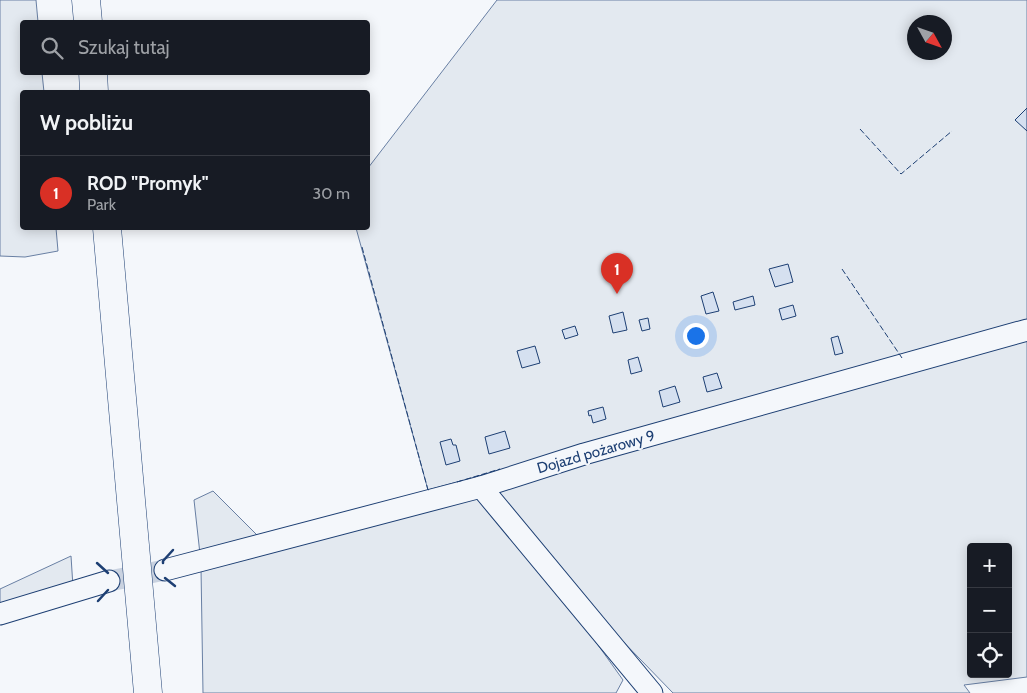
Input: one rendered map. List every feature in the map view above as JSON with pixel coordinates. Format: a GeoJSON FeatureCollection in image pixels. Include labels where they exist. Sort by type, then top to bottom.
{"type":"FeatureCollection","features":[{"type":"Feature","properties":{"kind":"main road"},"geometry":{"type":"LineString","coordinates":[[86,0],[88,20]]}},
{"type":"Feature","properties":{"kind":"main road"},"geometry":{"type":"LineString","coordinates":[[93,75],[94,90]]}},
{"type":"Feature","properties":{"kind":"main road"},"geometry":{"type":"LineString","coordinates":[[106,230],[148,693]]}},
{"type":"Feature","properties":{"kind":"lane","name":"Dojazd pożarowy 9"},"geometry":{"type":"LineString","coordinates":[[165,570],[481,486],[584,454],[1027,330]]}},
{"type":"Feature","properties":{"kind":"lane"},"geometry":{"type":"LineString","coordinates":[[481,486],[652,693]]}},
{"type":"Feature","properties":{"kind":"lane"},"geometry":{"type":"LineString","coordinates":[[0,614],[109,581]]}},
{"type":"Feature","properties":{"kind":"shaded area"},"geometry":{"type":"Polygon","coordinates":[[[0,0],[36,0],[38,20],[20,20],[20,75],[42,75],[44,90],[20,90],[20,230],[56,230],[58,251],[25,257],[0,256],[0,0]]]}},
{"type":"Feature","properties":{"kind":"shaded area"},"geometry":{"type":"Polygon","coordinates":[[[497,0],[1027,0],[1027,324],[428,490],[357,230],[370,230],[370,165],[497,0]]]}},
{"type":"Feature","properties":{"kind":"shaded area"},"geometry":{"type":"Polygon","coordinates":[[[1027,336],[1027,677],[964,685],[970,693],[673,693],[606,624],[593,638],[623,680],[616,693],[203,693],[201,568],[1027,336]]]}},
{"type":"Feature","properties":{"kind":"shaded area"},"geometry":{"type":"Polygon","coordinates":[[[213,491],[261,539],[200,554],[194,500],[213,491]]]}},
{"type":"Feature","properties":{"kind":"shaded area"},"geometry":{"type":"Polygon","coordinates":[[[71,556],[73,587],[0,612],[0,589],[71,556]]]}},
{"type":"Feature","properties":{"kind":"building"},"geometry":{"type":"Polygon","coordinates":[[[1027,108],[1027,131],[1015,120],[1027,108]]]}},
{"type":"Feature","properties":{"kind":"building"},"geometry":{"type":"Polygon","coordinates":[[[788,264],[793,282],[775,287],[769,269],[788,264]]]}},
{"type":"Feature","properties":{"kind":"building"},"geometry":{"type":"Polygon","coordinates":[[[713,292],[719,311],[706,314],[701,296],[713,292]]]}},
{"type":"Feature","properties":{"kind":"building"},"geometry":{"type":"Polygon","coordinates":[[[753,296],[755,305],[735,310],[733,302],[753,296]]]}},
{"type":"Feature","properties":{"kind":"building"},"geometry":{"type":"Polygon","coordinates":[[[793,305],[796,316],[782,320],[779,309],[793,305]]]}},
{"type":"Feature","properties":{"kind":"building"},"geometry":{"type":"Polygon","coordinates":[[[623,312],[627,330],[613,333],[609,316],[623,312]]]}},
{"type":"Feature","properties":{"kind":"building"},"geometry":{"type":"Polygon","coordinates":[[[648,318],[650,329],[642,331],[639,320],[648,318]]]}},
{"type":"Feature","properties":{"kind":"building"},"geometry":{"type":"Polygon","coordinates":[[[575,326],[578,335],[565,339],[562,330],[575,326]]]}},
{"type":"Feature","properties":{"kind":"building"},"geometry":{"type":"Polygon","coordinates":[[[838,336],[843,353],[835,355],[831,338],[838,336]]]}},
{"type":"Feature","properties":{"kind":"building"},"geometry":{"type":"Polygon","coordinates":[[[535,346],[540,363],[522,368],[517,351],[535,346]]]}},
{"type":"Feature","properties":{"kind":"building"},"geometry":{"type":"Polygon","coordinates":[[[638,357],[642,371],[631,374],[628,360],[638,357]]]}},
{"type":"Feature","properties":{"kind":"building"},"geometry":{"type":"Polygon","coordinates":[[[717,373],[722,388],[707,392],[703,377],[717,373]]]}},
{"type":"Feature","properties":{"kind":"building"},"geometry":{"type":"Polygon","coordinates":[[[675,386],[680,402],[663,407],[659,391],[675,386]]]}},
{"type":"Feature","properties":{"kind":"building"},"geometry":{"type":"Polygon","coordinates":[[[603,407],[606,419],[593,423],[588,411],[603,407]]]}},
{"type":"Feature","properties":{"kind":"building"},"geometry":{"type":"Polygon","coordinates":[[[505,431],[510,448],[489,454],[485,437],[505,431]]]}},
{"type":"Feature","properties":{"kind":"building"},"geometry":{"type":"Polygon","coordinates":[[[451,439],[453,445],[456,445],[460,461],[446,465],[440,442],[451,439]]]}},
{"type":"Feature","properties":{"kind":"tunnel"},"geometry":{"type":"LineString","coordinates":[[109,581],[165,570]]}},
{"type":"Feature","properties":{"kind":"fence"},"geometry":{"type":"LineString","coordinates":[[860,129],[901,174],[952,131]]}},
{"type":"Feature","properties":{"kind":"fence"},"geometry":{"type":"LineString","coordinates":[[362,247],[428,490],[431,489]]}},
{"type":"Feature","properties":{"kind":"fence"},"geometry":{"type":"LineString","coordinates":[[842,269],[902,358]]}},
{"type":"Feature","properties":{"kind":"fence"},"geometry":{"type":"LineString","coordinates":[[457,482],[500,469]]}},
{"type":"Feature","properties":{"kind":"wall"},"geometry":{"type":"LineString","coordinates":[[163,563],[173,550]]}},
{"type":"Feature","properties":{"kind":"wall"},"geometry":{"type":"LineString","coordinates":[[97,563],[108,573]]}},
{"type":"Feature","properties":{"kind":"wall"},"geometry":{"type":"LineString","coordinates":[[165,578],[175,586]]}},
{"type":"Feature","properties":{"kind":"wall"},"geometry":{"type":"LineString","coordinates":[[98,601],[108,590]]}},
{"type":"Feature","properties":{"kind":"place","name":"ROD \"Promyk\""},"geometry":{"type":"Point","coordinates":[617,294]}}]}
